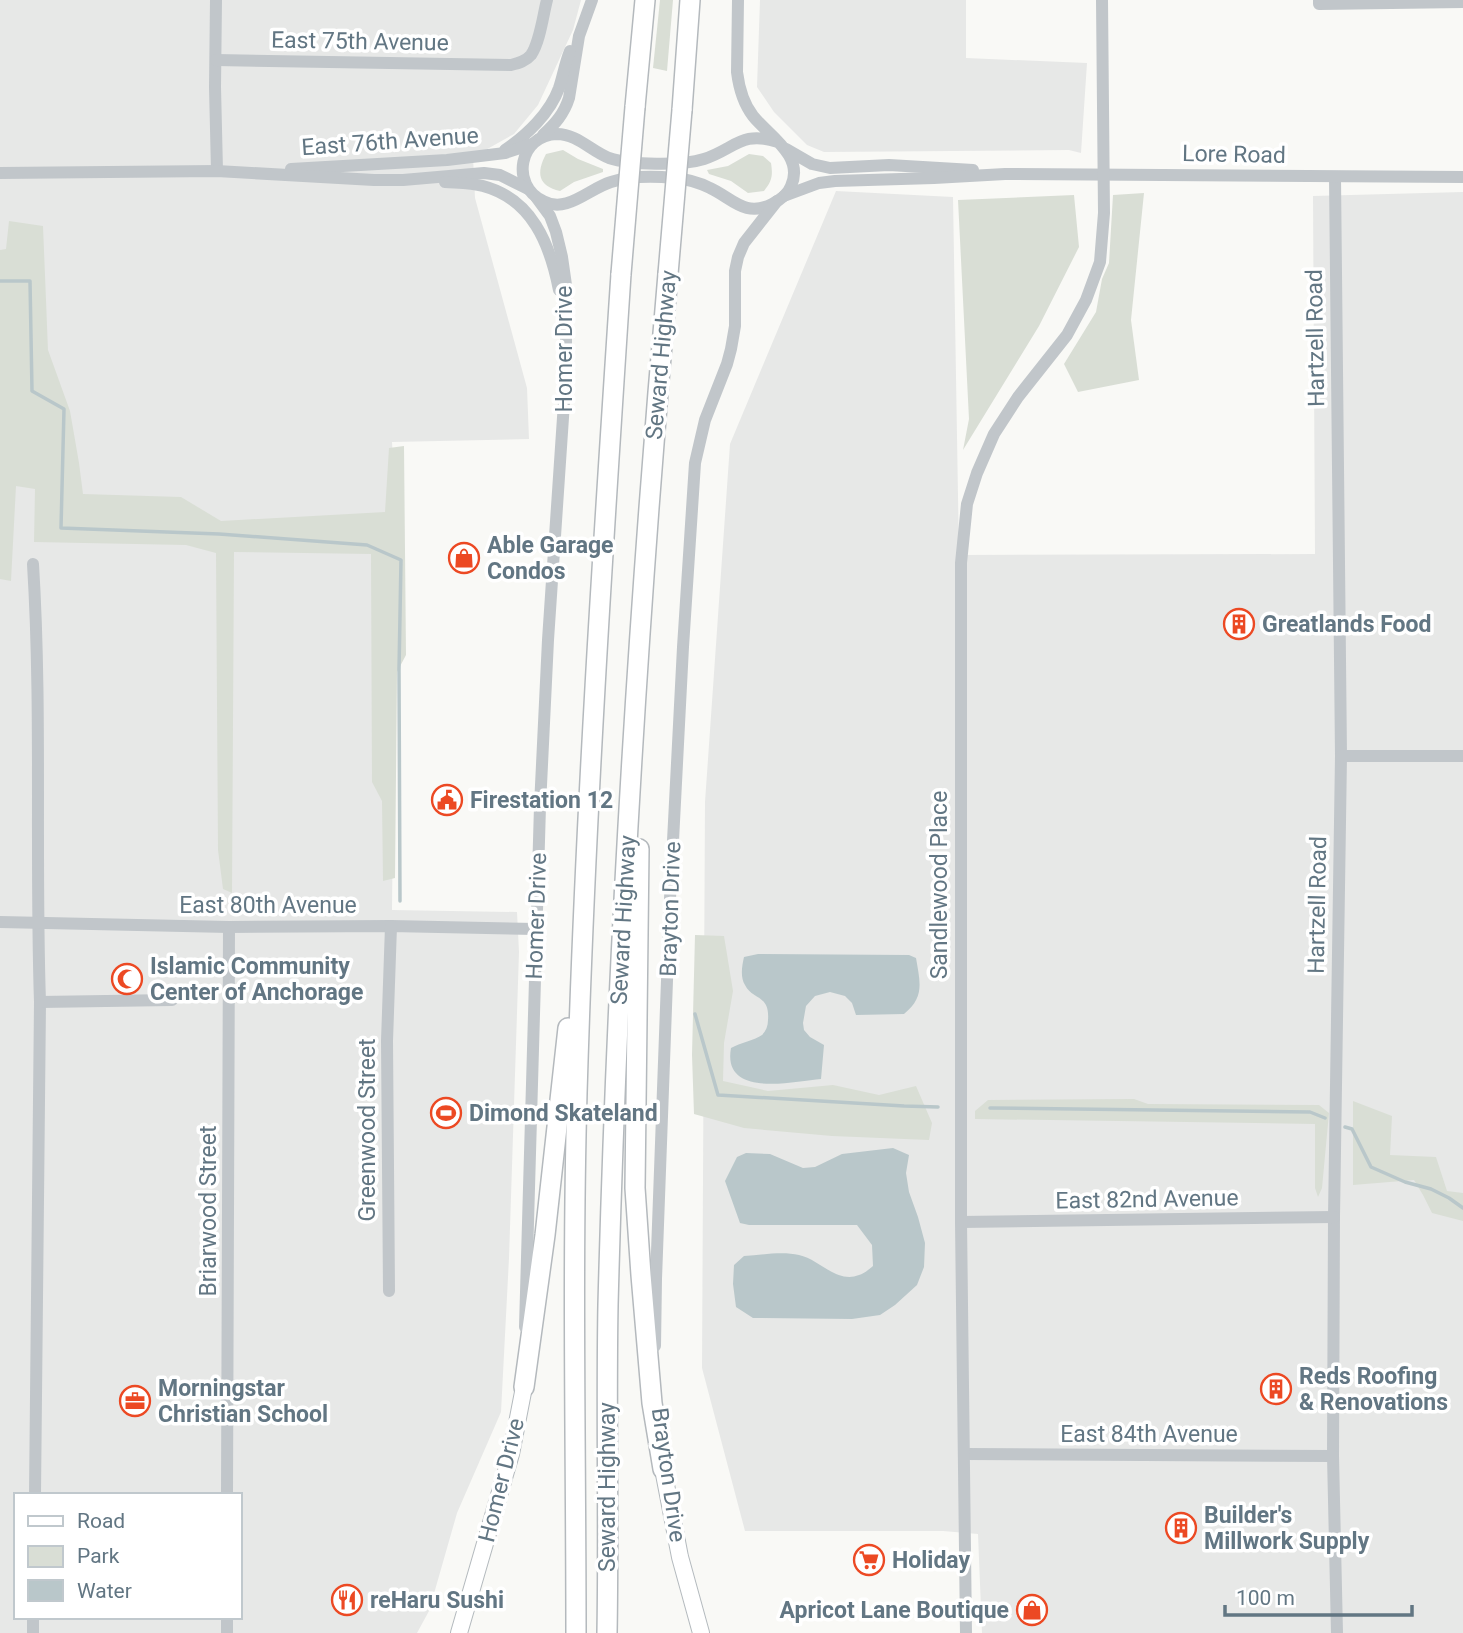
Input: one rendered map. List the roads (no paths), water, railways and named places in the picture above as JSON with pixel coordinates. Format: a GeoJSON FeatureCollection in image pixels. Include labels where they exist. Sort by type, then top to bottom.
{"type":"FeatureCollection","features":[{"type":"Feature","properties":{"kind":"highway","name":"Seward Highway"},"geometry":{"type":"LineString","coordinates":[[576,1633],[575,1204],[584,881],[594,676],[621,274],[645,0]]}},
{"type":"Feature","properties":{"kind":"highway","name":"Seward Highway"},"geometry":{"type":"LineString","coordinates":[[608,1631],[608,1306],[618,1023],[641,598],[690,0]]}},
{"type":"Feature","properties":{"kind":"highway"},"geometry":{"type":"LineString","coordinates":[[641,598],[635,1179],[652,1404],[663,1469]]}},
{"type":"Feature","properties":{"kind":"highway"},"geometry":{"type":"LineString","coordinates":[[523,1387],[545,1236],[584,881]]}},
{"type":"Feature","properties":{"kind":"main road","name":"Homer Drive"},"geometry":{"type":"LineString","coordinates":[[459,1633],[511,1454],[523,1387]]}},
{"type":"Feature","properties":{"kind":"main road","name":"Brayton Drive"},"geometry":{"type":"LineString","coordinates":[[663,1469],[680,1557],[701,1633]]}},
{"type":"Feature","properties":{"kind":"street"},"geometry":{"type":"LineString","coordinates":[[216,0],[217,171]]}},
{"type":"Feature","properties":{"kind":"street","name":"East 75th Avenue"},"geometry":{"type":"LineString","coordinates":[[216,60],[503,65],[521,62],[530,55],[537,43],[547,0]]}},
{"type":"Feature","properties":{"kind":"street"},"geometry":{"type":"LineString","coordinates":[[496,155],[513,144],[550,106],[592,0]]}},
{"type":"Feature","properties":{"kind":"street"},"geometry":{"type":"LineString","coordinates":[[738,0],[737,72],[741,93],[754,117],[781,145],[791,160],[791,187],[780,199]]}},
{"type":"Feature","properties":{"kind":"street","name":"Sandlewood Place"},"geometry":{"type":"LineString","coordinates":[[966,1633],[961,1222],[959,595],[963,529],[976,472],[994,435],[1017,397],[1067,335],[1087,300],[1100,262],[1104,213],[1102,0]]}},
{"type":"Feature","properties":{"kind":"street"},"geometry":{"type":"LineString","coordinates":[[1319,2],[1463,2]]}},
{"type":"Feature","properties":{"kind":"street"},"geometry":{"type":"LineString","coordinates":[[532,193],[522,173],[522,162],[527,150],[554,125],[566,107],[579,36]]}},
{"type":"Feature","properties":{"kind":"street"},"geometry":{"type":"LineString","coordinates":[[536,141],[554,134],[567,135],[606,157],[647,163],[704,159],[746,139],[766,138],[781,145]]}},
{"type":"Feature","properties":{"kind":"street","name":"East 76th Avenue"},"geometry":{"type":"LineString","coordinates":[[249,172],[496,155],[536,141]]}},
{"type":"Feature","properties":{"kind":"street","name":"Lore Road"},"geometry":{"type":"LineString","coordinates":[[781,145],[812,164],[830,169],[902,165],[1004,174]]}},
{"type":"Feature","properties":{"kind":"street","name":"East 76th Avenue"},"geometry":{"type":"LineString","coordinates":[[0,173],[217,171],[374,180],[491,173],[549,204],[560,205],[573,202],[593,189],[612,182],[674,178],[691,180],[745,207],[758,209],[780,199]]}},
{"type":"Feature","properties":{"kind":"street","name":"Lore Road"},"geometry":{"type":"LineString","coordinates":[[780,199],[803,188],[827,182],[1004,174],[1463,177]]}},
{"type":"Feature","properties":{"kind":"street","name":"Hartzell Road"},"geometry":{"type":"LineString","coordinates":[[1335,177],[1340,756],[1333,1456],[1337,1633]]}},
{"type":"Feature","properties":{"kind":"street"},"geometry":{"type":"LineString","coordinates":[[403,180],[484,186],[505,195],[522,209],[540,231],[549,249],[566,328]]}},
{"type":"Feature","properties":{"kind":"street","name":"Homer Drive"},"geometry":{"type":"LineString","coordinates":[[523,1387],[536,929],[548,654],[565,397],[566,328],[566,285],[559,241],[550,216],[532,193]]}},
{"type":"Feature","properties":{"kind":"street","name":"Brayton Drive"},"geometry":{"type":"LineString","coordinates":[[663,1469],[656,1367],[656,1279],[671,861],[695,463],[705,421],[731,349],[735,326],[735,271],[738,257],[744,243],[780,199]]}},
{"type":"Feature","properties":{"kind":"street"},"geometry":{"type":"LineString","coordinates":[[33,564],[37,635],[37,922],[40,1002],[34,1493]]}},
{"type":"Feature","properties":{"kind":"street"},"geometry":{"type":"LineString","coordinates":[[1340,756],[1463,756]]}},
{"type":"Feature","properties":{"kind":"street","name":"East 80th Avenue"},"geometry":{"type":"LineString","coordinates":[[0,922],[536,929]]}},
{"type":"Feature","properties":{"kind":"street","name":"Greenwood Street"},"geometry":{"type":"LineString","coordinates":[[389,1291],[387,1041],[391,926]]}},
{"type":"Feature","properties":{"kind":"street","name":"Briarwood Street"},"geometry":{"type":"LineString","coordinates":[[227,1493],[229,927]]}},
{"type":"Feature","properties":{"kind":"street"},"geometry":{"type":"LineString","coordinates":[[40,1002],[172,1000]]}},
{"type":"Feature","properties":{"kind":"street","name":"East 82nd Avenue"},"geometry":{"type":"LineString","coordinates":[[961,1222],[1334,1217]]}},
{"type":"Feature","properties":{"kind":"street","name":"East 84th Avenue"},"geometry":{"type":"LineString","coordinates":[[965,1454],[1333,1456]]}},
{"type":"Feature","properties":{"kind":"water"},"geometry":{"type":"Polygon","coordinates":[[[758,954],[909,955],[916,958],[918,995],[904,1014],[856,1015],[852,1003],[845,996],[830,992],[815,996],[806,1006],[803,1023],[804,1030],[810,1037],[824,1045],[821,1079],[777,1084],[748,1081],[737,1074],[731,1064],[731,1048],[759,1037],[767,1026],[766,1006],[748,990],[742,975],[744,957],[758,954]]]}},
{"type":"Feature","properties":{"kind":"water"},"geometry":{"type":"Polygon","coordinates":[[[893,1148],[909,1155],[906,1173],[909,1192],[925,1243],[924,1267],[917,1285],[880,1315],[852,1319],[753,1318],[736,1307],[734,1265],[744,1256],[779,1253],[799,1255],[836,1274],[851,1277],[863,1274],[873,1266],[872,1245],[857,1225],[740,1223],[725,1181],[737,1157],[746,1153],[770,1154],[803,1168],[815,1167],[842,1154],[893,1148]]]}},
{"type":"Feature","properties":{"kind":"waterway"},"geometry":{"type":"LineString","coordinates":[[0,281],[30,281],[32,391],[64,409],[61,528],[219,534],[367,545],[401,560],[400,901]]}},
{"type":"Feature","properties":{"kind":"waterway"},"geometry":{"type":"LineString","coordinates":[[695,1014],[718,1095],[938,1107]]}},
{"type":"Feature","properties":{"kind":"waterway"},"geometry":{"type":"LineString","coordinates":[[990,1108],[1310,1112],[1325,1118]]}},
{"type":"Feature","properties":{"kind":"waterway"},"geometry":{"type":"LineString","coordinates":[[1345,1127],[1352,1129],[1371,1167],[1405,1182],[1431,1189],[1463,1208]]}},
{"type":"Feature","properties":{"kind":"place","name":"Able Garage Condos"},"geometry":{"type":"Point","coordinates":[464,558]}},
{"type":"Feature","properties":{"kind":"place","name":"Greatlands Food"},"geometry":{"type":"Point","coordinates":[1239,624]}},
{"type":"Feature","properties":{"kind":"place","name":"Firestation 12"},"geometry":{"type":"Point","coordinates":[447,800]}},
{"type":"Feature","properties":{"kind":"place","name":"Islamic Community Center of Anchorage"},"geometry":{"type":"Point","coordinates":[127,979]}},
{"type":"Feature","properties":{"kind":"place","name":"Dimond Skateland"},"geometry":{"type":"Point","coordinates":[446,1113]}},
{"type":"Feature","properties":{"kind":"place","name":"Reds Roofing & Renovations"},"geometry":{"type":"Point","coordinates":[1276,1389]}},
{"type":"Feature","properties":{"kind":"place","name":"Morningstar Christian School"},"geometry":{"type":"Point","coordinates":[135,1401]}},
{"type":"Feature","properties":{"kind":"place","name":"Builder's Millwork Supply"},"geometry":{"type":"Point","coordinates":[1181,1528]}},
{"type":"Feature","properties":{"kind":"place","name":"Holiday"},"geometry":{"type":"Point","coordinates":[869,1560]}},
{"type":"Feature","properties":{"kind":"place","name":"reHaru Sushi"},"geometry":{"type":"Point","coordinates":[347,1600]}},
{"type":"Feature","properties":{"kind":"place","name":"Apricot Lane Boutique"},"geometry":{"type":"Point","coordinates":[1032,1610]}}]}
